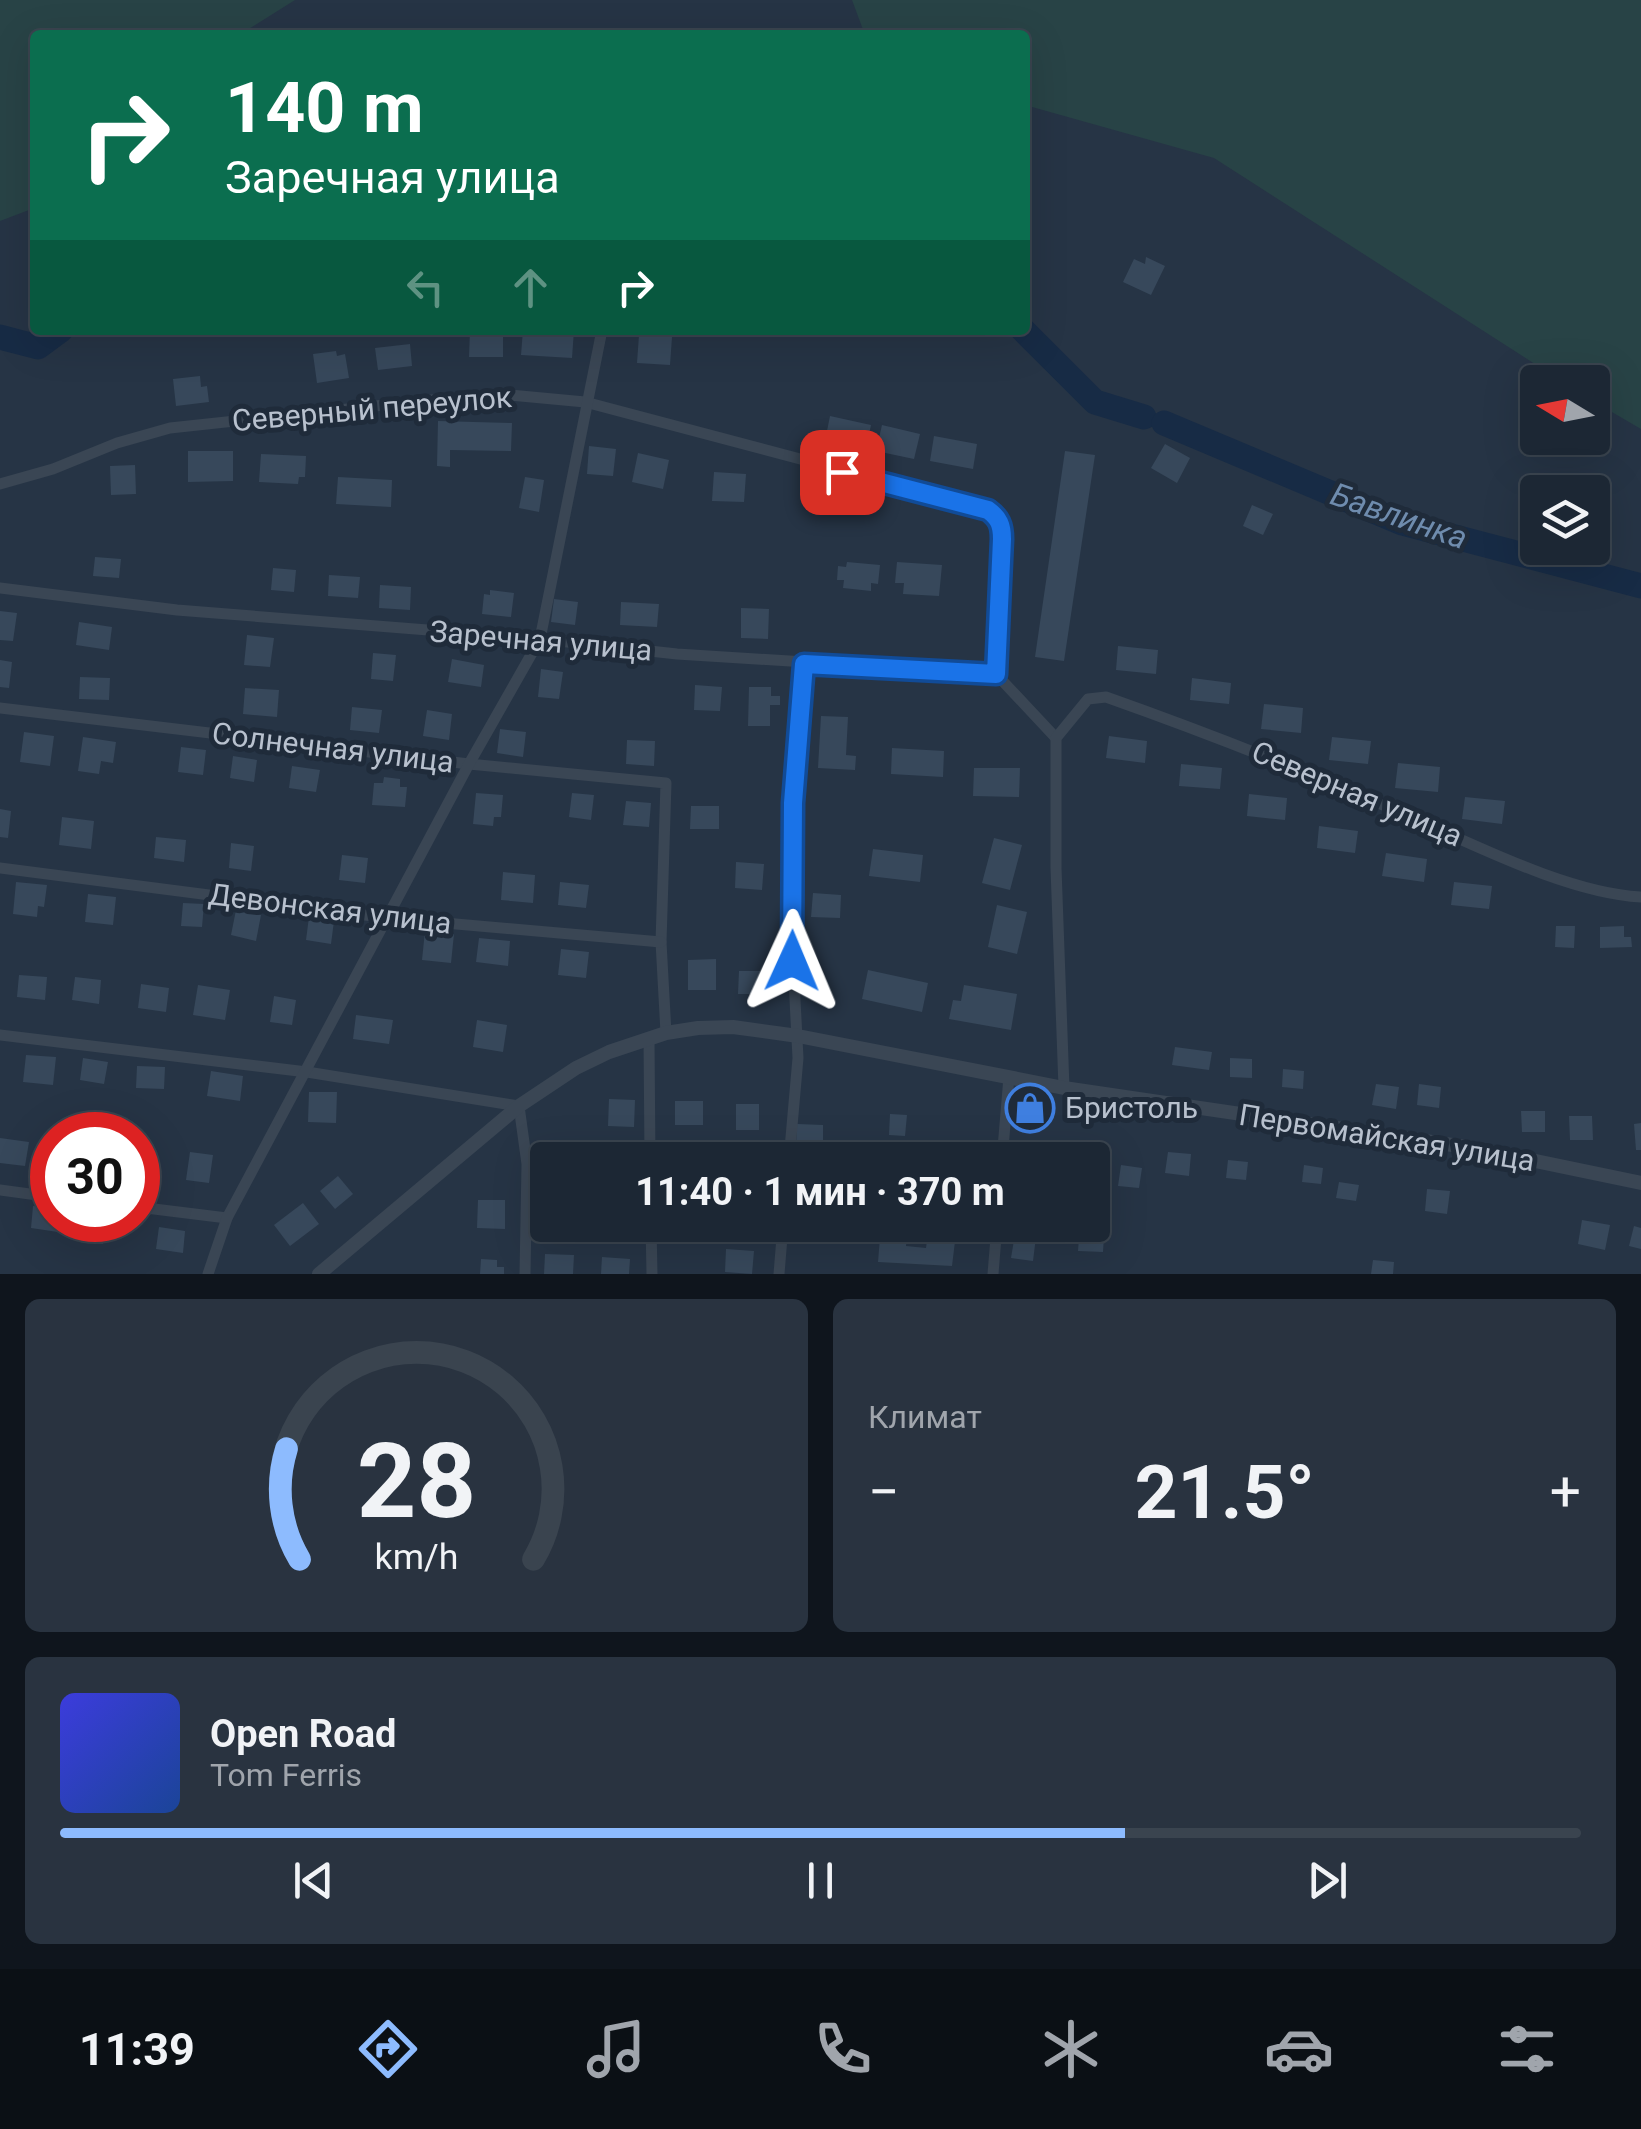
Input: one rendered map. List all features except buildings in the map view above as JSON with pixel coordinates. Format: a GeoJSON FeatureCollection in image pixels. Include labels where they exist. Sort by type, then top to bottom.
{"type":"FeatureCollection","features":[{"type":"Feature","properties":{"kind":"street"},"geometry":{"type":"LineString","coordinates":[[208,1274],[227,1218],[469,764],[540,639],[601,335]]}},
{"type":"Feature","properties":{"kind":"street","name":"Северный переулок"},"geometry":{"type":"LineString","coordinates":[[0,484],[53,469],[117,443],[185,426],[450,398],[510,395],[585,402],[988,510],[1002,526],[996,674]]}},
{"type":"Feature","properties":{"kind":"street","name":"Заречная улица"},"geometry":{"type":"LineString","coordinates":[[0,588],[177,610],[804,664],[996,674]]}},
{"type":"Feature","properties":{"kind":"street"},"geometry":{"type":"LineString","coordinates":[[790,1142],[798,1036],[792,961],[793,803],[804,664]]}},
{"type":"Feature","properties":{"kind":"street"},"geometry":{"type":"LineString","coordinates":[[996,674],[1056,738],[1064,1088]]}},
{"type":"Feature","properties":{"kind":"street","name":"Северная улица"},"geometry":{"type":"LineString","coordinates":[[1056,738],[1088,699],[1106,697],[1257,751],[1537,871],[1599,890],[1641,897]]}},
{"type":"Feature","properties":{"kind":"street","name":"Солнечная улица"},"geometry":{"type":"LineString","coordinates":[[0,708],[469,764],[666,783],[661,942]]}},
{"type":"Feature","properties":{"kind":"street","name":"Девонская улица"},"geometry":{"type":"LineString","coordinates":[[0,868],[388,918],[661,942]]}},
{"type":"Feature","properties":{"kind":"street"},"geometry":{"type":"LineString","coordinates":[[661,942],[666,1034]]}},
{"type":"Feature","properties":{"kind":"street","name":"Первомайская улица"},"geometry":{"type":"LineString","coordinates":[[318,1274],[519,1106],[576,1068],[609,1052],[698,1028],[798,1036],[1064,1088],[1474,1148],[1641,1183]]}},
{"type":"Feature","properties":{"kind":"street"},"geometry":{"type":"LineString","coordinates":[[0,1035],[307,1072],[519,1106],[527,1164],[525,1274]]}},
{"type":"Feature","properties":{"kind":"street"},"geometry":{"type":"LineString","coordinates":[[649,1039],[650,1142]]}},
{"type":"Feature","properties":{"kind":"street"},"geometry":{"type":"LineString","coordinates":[[1004,1142],[1009,1077]]}},
{"type":"Feature","properties":{"kind":"street"},"geometry":{"type":"LineString","coordinates":[[0,1190],[30,1194]]}},
{"type":"Feature","properties":{"kind":"street"},"geometry":{"type":"LineString","coordinates":[[160,1210],[227,1218]]}},
{"type":"Feature","properties":{"kind":"street"},"geometry":{"type":"LineString","coordinates":[[651,1242],[652,1274]]}},
{"type":"Feature","properties":{"kind":"street"},"geometry":{"type":"LineString","coordinates":[[779,1274],[782,1242]]}},
{"type":"Feature","properties":{"kind":"street"},"geometry":{"type":"LineString","coordinates":[[993,1274],[996,1242]]}},
{"type":"Feature","properties":{"kind":"green space"},"geometry":{"type":"Polygon","coordinates":[[[0,0],[295,0],[247,30],[30,30],[30,209],[0,221],[0,0]]]}},
{"type":"Feature","properties":{"kind":"green space"},"geometry":{"type":"Polygon","coordinates":[[[852,0],[1641,0],[1641,429],[1610,411],[1610,365],[1537,365],[1214,158],[1030,106],[1030,30],[863,30],[852,0]]]}},
{"type":"Feature","properties":{"kind":"waterway","name":"Бавлинка"},"geometry":{"type":"LineString","coordinates":[[0,337],[38,347],[54,335]]}},
{"type":"Feature","properties":{"kind":"waterway","name":"Бавлинка"},"geometry":{"type":"LineString","coordinates":[[1028,335],[1095,402],[1144,417]]}},
{"type":"Feature","properties":{"kind":"waterway","name":"Бавлинка"},"geometry":{"type":"LineString","coordinates":[[1164,423],[1402,523],[1641,586]]}},
{"type":"Feature","properties":{"kind":"place","name":"Бристоль"},"geometry":{"type":"Point","coordinates":[1030,1108]}},
{"type":"Feature","properties":{"kind":"route"},"geometry":{"type":"LineString","coordinates":[[792,961],[793,803],[804,664],[996,674],[1002,539],[1002,526],[996,516],[988,510],[842,472]]}}]}
